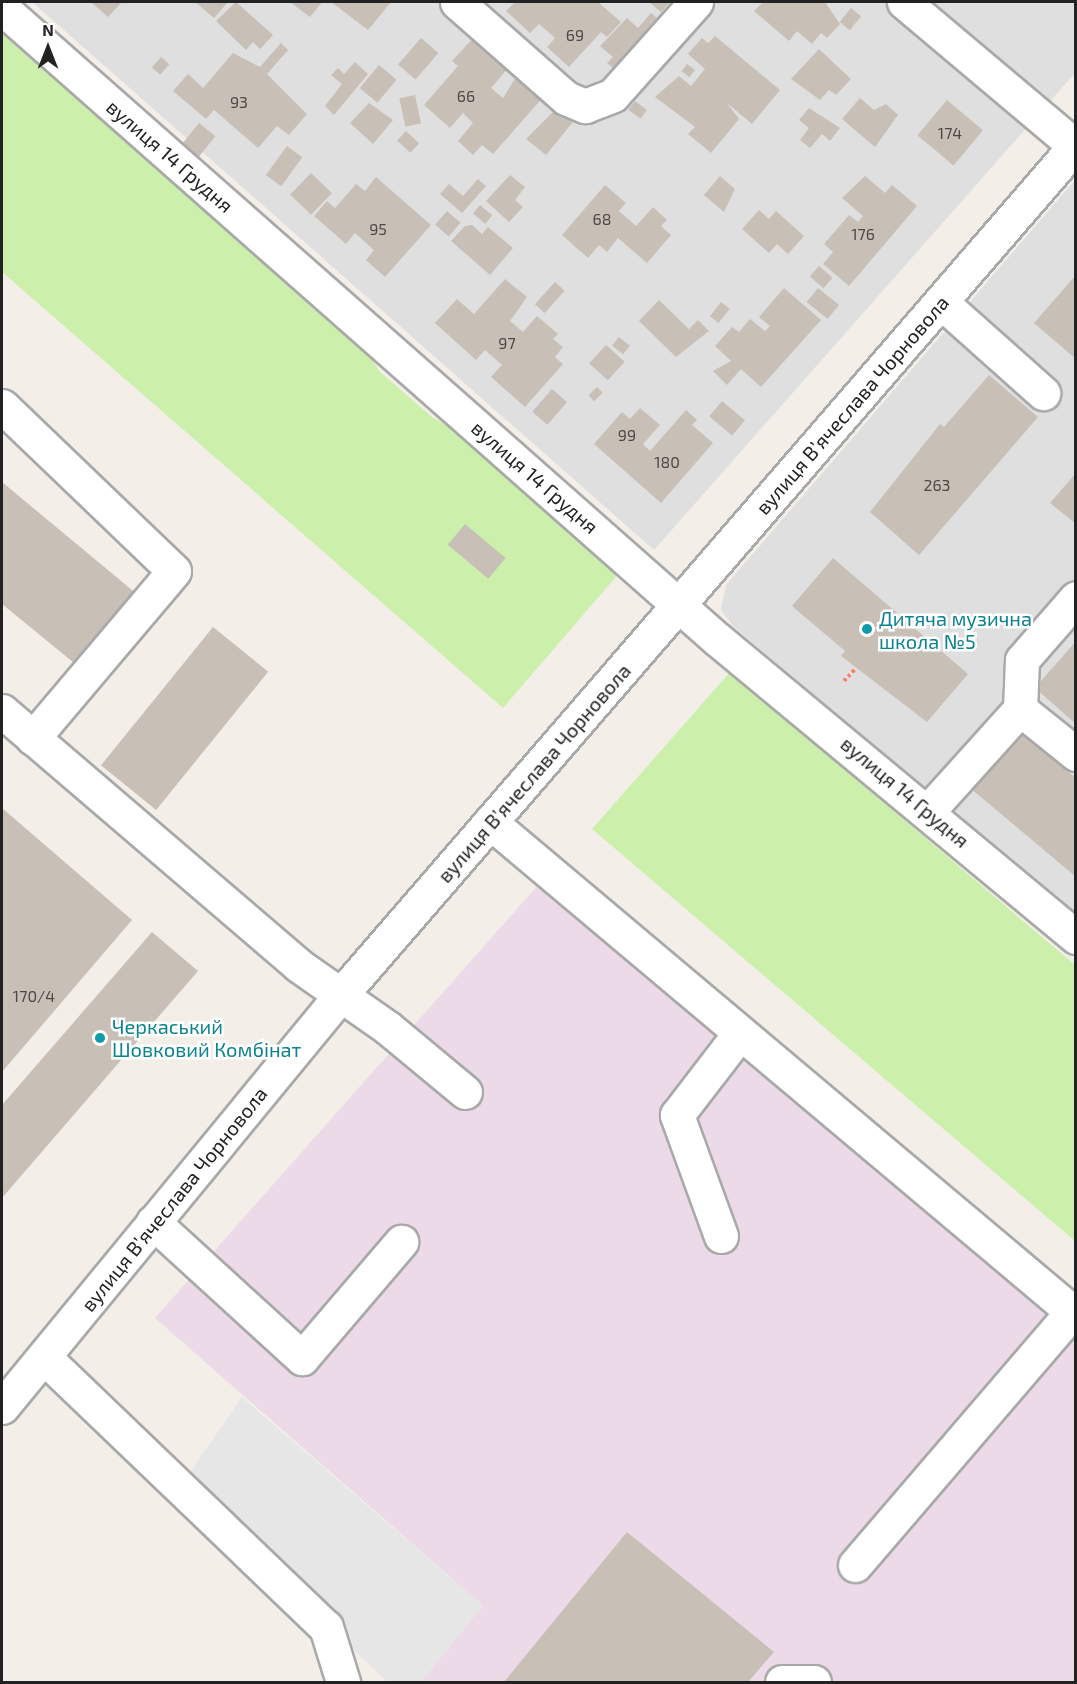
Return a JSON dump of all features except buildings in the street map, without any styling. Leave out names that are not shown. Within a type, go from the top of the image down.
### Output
[{"type":"street","points":[[457,2],[566,98],[585,106],[613,95],[696,2]]},
{"type":"street","points":[[904,2],[1075,146]]},
{"type":"street","name":"вулиця 14 Грудня","points":[[2,8],[680,605],[929,810],[1076,937]]},
{"type":"street","name":"вулиця Вʼячеслава Чорновола","points":[[2,1407],[45,1358],[153,1222],[339,997],[1075,146]]},
{"type":"street","points":[[941,302],[1043,393]]},
{"type":"street","points":[[2,406],[174,571],[33,738]]},
{"type":"street","points":[[929,810],[1020,710],[1022,660],[1076,598]]},
{"type":"street","points":[[1020,710],[1076,754]]},
{"type":"street","points":[[2,711],[339,997],[388,1028],[465,1092]]},
{"type":"street","points":[[490,822],[1074,1313],[855,1565]]},
{"type":"street","points":[[721,1236],[677,1115],[740,1033]]},
{"type":"street","points":[[153,1222],[302,1358],[401,1242]]},
{"type":"street","points":[[45,1358],[326,1628],[343,1683]]},
{"type":"street","points":[[782,1683],[814,1683]]},
{"type":"path","points":[[844,681],[856,668]]},
{"type":"shaded area","points":[[32,2],[1075,2],[1075,73],[654,550]]},
{"type":"shaded area","points":[[1075,180],[1075,916],[734,627],[721,610],[726,585]]},
{"type":"shaded area","points":[[547,875],[1075,1296],[1075,1682],[421,1682],[482,1605],[155,1318]]},
{"type":"shaded area","points":[[242,1397],[483,1606],[421,1682],[387,1682],[182,1484]]},
{"type":"green space","points":[[2,26],[362,343],[379,371],[432,417],[463,435],[620,572],[503,708],[2,272]]},
{"type":"green space","points":[[730,672],[1075,965],[1075,1241],[592,829]]},
{"type":"place","name":"Дитяча музична школа №5","points":[[867,629]]},
{"type":"place","name":"Черкаський Шовковий Комбінат","points":[[100,1038]]}]
